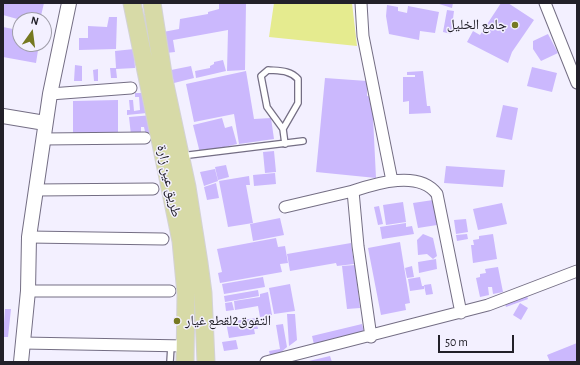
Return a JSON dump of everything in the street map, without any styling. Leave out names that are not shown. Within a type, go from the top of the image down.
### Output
[{"type":"main road","name":"طريق عين زارة","points":[[132,3],[181,241],[186,294],[181,351]]},
{"type":"main road","name":"طريق عين زارة","points":[[152,3],[164,80],[181,156],[203,293],[206,362]]},
{"type":"street","points":[[22,362],[28,291],[30,237],[36,190],[50,94],[69,3]]},
{"type":"street","points":[[361,3],[363,36],[392,181]]},
{"type":"street","points":[[545,3],[577,82]]},
{"type":"street","points":[[50,94],[131,88]]},
{"type":"street","points":[[3,116],[45,123]]},
{"type":"street","points":[[43,139],[146,138]]},
{"type":"street","points":[[285,207],[392,181],[423,183],[432,187],[437,194],[461,313]]},
{"type":"street","points":[[36,190],[153,189]]},
{"type":"street","points":[[353,191],[358,246],[371,337]]},
{"type":"street","points":[[30,237],[163,239]]},
{"type":"street","points":[[266,362],[371,337],[461,313],[488,305],[577,271]]},
{"type":"street","points":[[28,291],[170,292]]},
{"type":"street","points":[[23,343],[181,351]]},
{"type":"lane","points":[[283,129],[298,103],[298,79],[293,74],[286,71],[268,70],[261,76],[267,107],[283,129],[285,144]]},
{"type":"lane","points":[[181,156],[303,141]]},
{"type":"lane","points":[[170,362],[181,351]]},
{"type":"green space","points":[[274,3],[352,3],[357,46],[269,37]]},
{"type":"building","points":[[3,3],[44,3],[42,12],[12,12],[12,18],[3,15]]},
{"type":"building","points":[[219,3],[246,3],[245,70],[227,71],[228,30],[173,40],[175,52],[166,53],[163,32],[179,29],[180,19],[208,14],[208,12],[219,9]]},
{"type":"building","points":[[436,3],[453,3],[452,8]]},
{"type":"building","points":[[501,3],[508,3],[534,20],[512,52],[508,63],[467,42],[473,31],[480,35]]},
{"type":"building","points":[[387,5],[398,7],[398,11],[407,13],[408,6],[439,12],[435,33],[420,31],[419,40],[389,34],[386,16]]},
{"type":"building","points":[[447,10],[454,11],[451,34],[443,32]]},
{"type":"building","points":[[109,17],[117,17],[116,49],[79,50],[79,38],[88,38],[88,26],[107,27]]},
{"type":"building","points":[[3,27],[12,29],[12,52],[38,52],[36,63],[3,57]]},
{"type":"building","points":[[548,34],[558,53],[541,61],[533,49],[533,41]]},
{"type":"building","points":[[134,49],[135,68],[116,69],[117,78],[111,78],[110,68],[116,68],[115,51]]},
{"type":"building","points":[[223,60],[226,71],[196,78],[195,71],[210,68],[214,62]]},
{"type":"building","points":[[75,65],[82,66],[82,81],[74,81]]},
{"type":"building","points":[[191,66],[194,78],[174,83],[171,70]]},
{"type":"building","points":[[532,67],[557,73],[552,92],[527,86]]},
{"type":"building","points":[[98,69],[98,81],[94,81],[93,70]]},
{"type":"building","points":[[246,71],[254,119],[271,118],[274,139],[239,144],[234,114],[194,122],[186,84]]},
{"type":"building","points":[[423,71],[427,106],[430,106],[431,113],[409,114],[409,101],[403,102],[403,77],[415,77],[415,75],[407,75],[407,72]]},
{"type":"building","points":[[325,78],[367,81],[367,96],[372,97],[376,178],[316,172]]},
{"type":"building","points":[[135,93],[145,93],[147,113],[127,115],[127,110],[130,110],[129,100],[133,100],[134,111],[140,110],[139,97],[135,97]]},
{"type":"building","points":[[118,100],[118,137],[73,137],[73,101]]},
{"type":"building","points":[[503,105],[518,108],[512,140],[496,137]]},
{"type":"building","points":[[153,115],[156,135],[146,136],[144,127],[141,127],[141,135],[131,135],[129,117]]},
{"type":"building","points":[[222,118],[225,128],[232,126],[237,144],[200,153],[193,125]]},
{"type":"building","points":[[274,151],[276,172],[265,173],[263,152]]},
{"type":"building","points":[[226,165],[229,177],[218,180],[215,167]]},
{"type":"building","points":[[446,166],[505,170],[503,187],[444,183]]},
{"type":"building","points":[[215,169],[218,181],[204,186],[200,172]]},
{"type":"building","points":[[275,173],[276,184],[254,186],[253,175]]},
{"type":"building","points":[[249,176],[250,185],[246,185],[253,223],[228,227],[219,181]]},
{"type":"building","points":[[216,183],[219,198],[207,200],[204,187]]},
{"type":"building","points":[[433,200],[437,225],[418,228],[413,203]]},
{"type":"building","points":[[403,202],[406,222],[386,225],[383,205]]},
{"type":"building","points":[[502,203],[507,224],[478,230],[473,209]]},
{"type":"building","points":[[379,206],[383,224],[378,225],[374,207]]},
{"type":"building","points":[[280,218],[284,235],[253,241],[250,224]]},
{"type":"building","points":[[466,219],[468,232],[456,234],[454,220]]},
{"type":"building","points":[[406,223],[406,227],[412,226],[414,234],[382,239],[380,227]]},
{"type":"building","points":[[423,234],[433,238],[437,256],[433,259],[427,254],[418,255],[417,240]]},
{"type":"building","points":[[467,234],[468,239],[457,241],[456,235]]},
{"type":"building","points":[[493,234],[497,259],[473,263],[471,245],[474,245],[473,240],[479,239],[479,236]]},
{"type":"building","points":[[276,238],[278,247],[285,246],[288,263],[280,264],[282,272],[220,283],[218,273],[222,272],[217,249]]},
{"type":"building","points":[[400,242],[410,303],[405,304],[406,310],[381,315],[368,248]]},
{"type":"building","points":[[351,243],[354,264],[337,266],[336,263],[290,271],[287,254]]},
{"type":"building","points":[[436,259],[437,269],[419,273],[418,262]]},
{"type":"building","points":[[355,265],[360,308],[347,309],[342,266]]},
{"type":"building","points":[[412,266],[414,277],[407,278],[405,268]]},
{"type":"building","points":[[498,267],[503,292],[493,294],[492,287],[488,287],[489,295],[480,297],[476,278],[480,277],[480,274],[486,273],[485,269]]},
{"type":"building","points":[[263,277],[265,287],[224,294],[222,284]]},
{"type":"building","points":[[420,277],[424,289],[410,291],[408,279]]},
{"type":"building","points":[[290,284],[295,311],[274,314],[269,288]]},
{"type":"building","points":[[431,284],[433,294],[426,295],[424,285]]},
{"type":"building","points":[[258,290],[259,296],[225,302],[224,296]]},
{"type":"building","points":[[525,291],[528,299],[506,307],[503,299]]},
{"type":"building","points":[[268,292],[272,315],[260,317],[258,306],[235,310],[234,301],[260,297],[260,294]]},
{"type":"building","points":[[232,302],[234,310],[226,311],[225,303]]},
{"type":"building","points":[[520,303],[528,308],[521,320],[513,315]]},
{"type":"building","points":[[5,309],[11,309],[8,337],[3,337]]},
{"type":"building","points":[[287,314],[295,314],[297,340],[289,346]]},
{"type":"building","points":[[256,318],[258,329],[254,329],[255,334],[229,338],[226,322]]},
{"type":"building","points":[[283,324],[287,347],[280,353],[270,355],[269,351],[280,349],[276,325]]},
{"type":"building","points":[[362,324],[365,336],[315,349],[312,336]]},
{"type":"building","points":[[236,340],[238,349],[224,351],[222,342]]},
{"type":"building","points":[[577,343],[577,362],[550,362],[547,355]]},
{"type":"building","points":[[330,356],[332,362],[309,362],[309,361]]},
{"type":"place","name":"جامع الخليل","points":[[515,25]]},
{"type":"place","name":"التفوق2لقطع غيار","points":[[177,321]]}]
